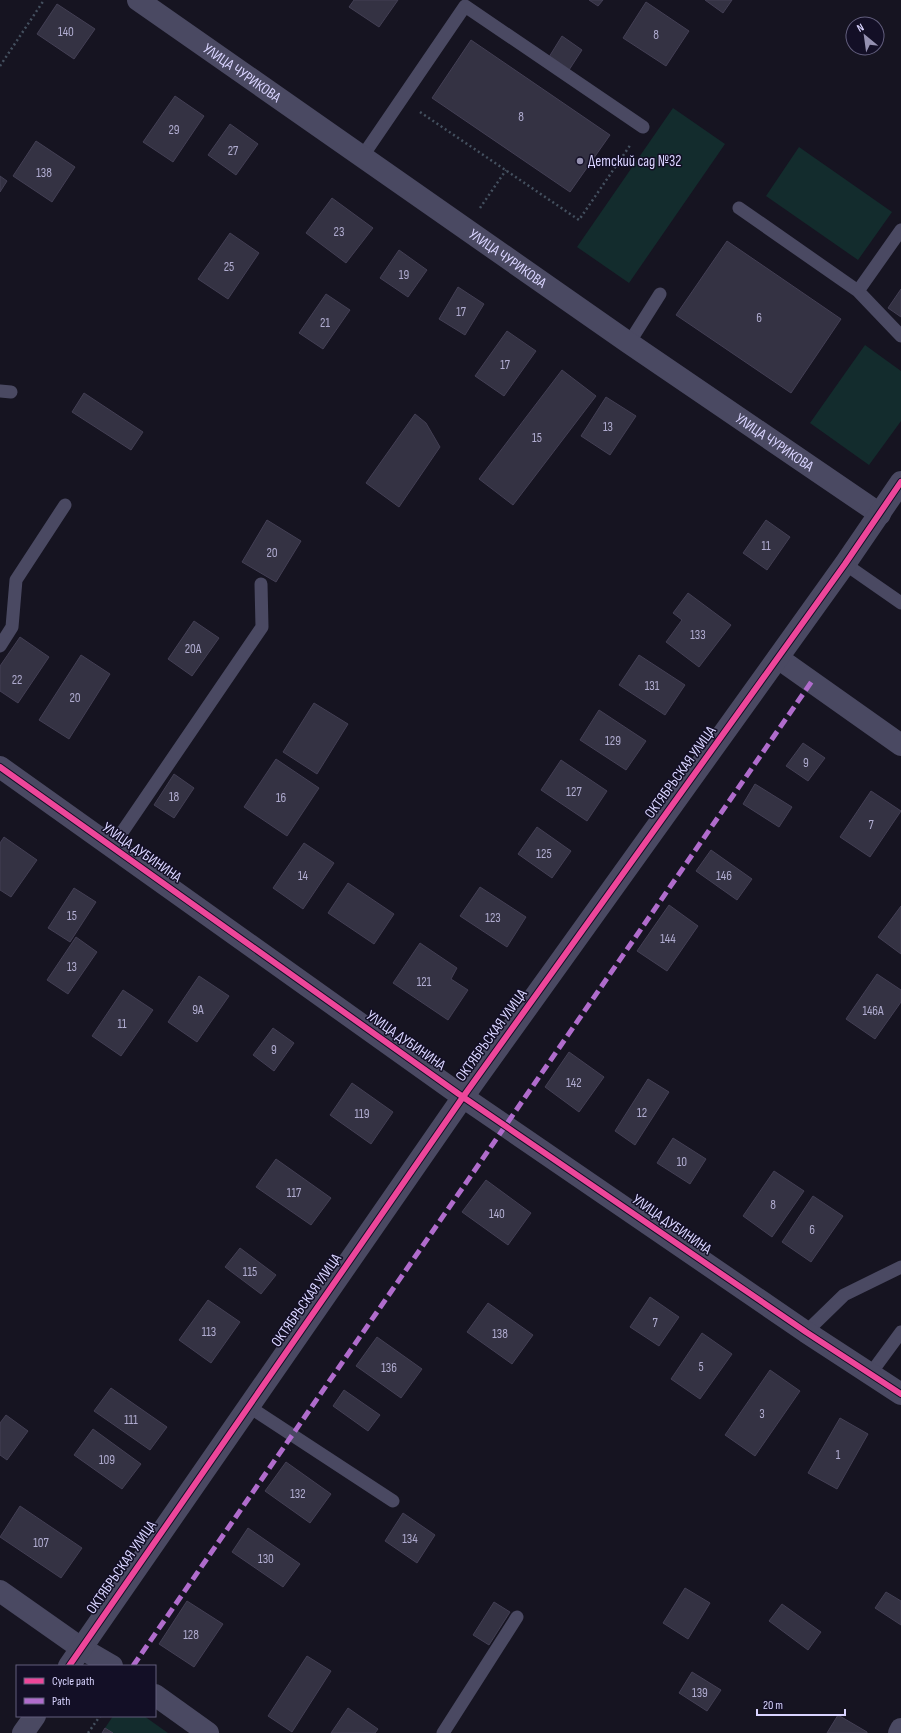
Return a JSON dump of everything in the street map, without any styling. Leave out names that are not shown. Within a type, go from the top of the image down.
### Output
[{"type":"street","name":"УЛИЦА ЧУРИКОВА","points":[[138,0],[629,343],[880,514]]},
{"type":"street","name":"ОКТЯБРЬСКАЯ УЛИЦА","points":[[69,1665],[463,1097],[845,564],[901,482]]},
{"type":"street","points":[[778,658],[901,745]]},
{"type":"street","name":"УЛИЦА ДУБИНИНА","points":[[0,767],[463,1097],[806,1332],[901,1394]]},
{"type":"street","points":[[0,1591],[81,1648],[110,1665]]},
{"type":"street","points":[[156,1696],[208,1733]]},
{"type":"street","points":[[23,1733],[34,1717]]},
{"type":"street","points":[[898,1733],[901,1729]]},
{"type":"lane","points":[[362,157],[465,6],[643,127]]},
{"type":"lane","points":[[739,208],[858,291],[901,336]]},
{"type":"lane","points":[[858,291],[901,230]]},
{"type":"lane","points":[[629,343],[660,294]]},
{"type":"lane","points":[[0,646],[12,627],[16,580],[65,505]]},
{"type":"lane","points":[[845,564],[901,603]]},
{"type":"lane","points":[[112,847],[262,627],[261,584]]},
{"type":"lane","points":[[806,1332],[844,1295],[901,1267]]},
{"type":"lane","points":[[870,1373],[901,1332]]},
{"type":"lane","points":[[248,1406],[392,1501]]},
{"type":"lane","points":[[444,1733],[517,1617]]},
{"type":"path","points":[[0,66],[42,0]]},
{"type":"path","points":[[401,99],[579,220],[643,127]]},
{"type":"path","points":[[466,229],[506,170]]},
{"type":"path","points":[[88,1733],[99,1717]]},
{"type":"green space","points":[[673,108],[725,144],[629,283],[577,247]]},
{"type":"green space","points":[[799,147],[892,212],[858,260],[766,196]]},
{"type":"green space","points":[[865,345],[901,371],[901,421],[869,465],[810,423]]},
{"type":"green space","points":[[112,1717],[145,1717],[168,1733],[113,1733],[105,1728]]},
{"type":"building","points":[[354,0],[398,0],[379,27],[349,7]]},
{"type":"building","points":[[589,0],[603,0],[598,6]]},
{"type":"building","points":[[705,0],[732,0],[723,13]]},
{"type":"building","points":[[646,2],[689,31],[666,66],[623,38]]},
{"type":"building","points":[[57,4],[95,29],[74,59],[37,34]]},
{"type":"building","points":[[562,36],[582,50],[569,70],[549,57]]},
{"type":"building","points":[[471,40],[610,135],[570,192],[432,98]]},
{"type":"building","points":[[175,96],[204,116],[173,162],[143,142]]},
{"type":"building","points":[[230,124],[258,144],[236,175],[208,155]]},
{"type":"building","points":[[36,141],[75,167],[52,202],[13,176]]},
{"type":"building","points":[[0,176],[7,181],[0,192]]},
{"type":"building","points":[[332,198],[373,228],[346,263],[306,233]]},
{"type":"building","points":[[230,233],[259,253],[228,299],[198,279]]},
{"type":"building","points":[[727,241],[841,319],[791,393],[676,315]]},
{"type":"building","points":[[399,250],[427,270],[408,297],[380,278]]},
{"type":"building","points":[[458,287],[484,304],[465,335],[439,319]]},
{"type":"building","points":[[901,289],[901,317],[888,308]]},
{"type":"building","points":[[326,294],[350,310],[323,349],[299,333]]},
{"type":"building","points":[[507,331],[536,351],[504,396],[475,376]]},
{"type":"building","points":[[562,370],[596,396],[513,505],[479,479]]},
{"type":"building","points":[[84,393],[143,432],[131,450],[72,412]]},
{"type":"building","points":[[606,397],[636,416],[610,455],[581,436]]},
{"type":"building","points":[[415,414],[426,423],[440,447],[399,507],[366,483]]},
{"type":"building","points":[[267,520],[301,541],[276,582],[242,562]]},
{"type":"building","points":[[766,520],[790,537],[767,570],[743,553]]},
{"type":"building","points":[[688,593],[731,625],[699,667],[666,642],[682,620],[673,613]]},
{"type":"building","points":[[194,621],[219,638],[192,676],[168,659]]},
{"type":"building","points":[[20,637],[49,657],[18,703],[0,691],[0,666]]},
{"type":"building","points":[[81,655],[110,674],[69,739],[39,720]]},
{"type":"building","points":[[639,655],[685,685],[665,715],[619,685]]},
{"type":"building","points":[[314,703],[348,724],[317,774],[283,752]]},
{"type":"building","points":[[599,710],[646,741],[626,770],[580,740]]},
{"type":"building","points":[[803,743],[825,758],[808,781],[786,766]]},
{"type":"building","points":[[276,759],[319,788],[287,836],[244,807]]},
{"type":"building","points":[[561,760],[607,791],[587,821],[541,790]]},
{"type":"building","points":[[174,774],[194,788],[174,818],[154,805]]},
{"type":"building","points":[[755,784],[792,807],[779,827],[743,804]]},
{"type":"building","points":[[871,791],[901,811],[870,857],[840,837]]},
{"type":"building","points":[[537,827],[571,851],[552,878],[518,854]]},
{"type":"building","points":[[4,837],[37,860],[11,897],[0,890],[0,843]]},
{"type":"building","points":[[304,843],[334,863],[303,909],[273,888]]},
{"type":"building","points":[[711,850],[752,879],[737,900],[696,871]]},
{"type":"building","points":[[348,883],[394,914],[374,944],[328,913]]},
{"type":"building","points":[[480,887],[526,917],[507,947],[460,916]]},
{"type":"building","points":[[74,888],[96,902],[70,942],[48,928]]},
{"type":"building","points":[[669,905],[698,926],[667,971],[637,951]]},
{"type":"building","points":[[901,906],[901,954],[878,937]]},
{"type":"building","points":[[76,937],[97,952],[68,994],[47,980]]},
{"type":"building","points":[[420,943],[457,968],[451,979],[468,990],[448,1020],[393,983]]},
{"type":"building","points":[[877,974],[901,990],[901,1002],[875,1039],[846,1019]]},
{"type":"building","points":[[199,976],[229,996],[197,1042],[168,1022]]},
{"type":"building","points":[[123,990],[153,1010],[121,1056],[92,1036]]},
{"type":"building","points":[[273,1028],[294,1043],[274,1071],[253,1055]]},
{"type":"building","points":[[569,1052],[604,1077],[579,1112],[545,1087]]},
{"type":"building","points":[[648,1079],[669,1092],[635,1145],[615,1131]]},
{"type":"building","points":[[352,1083],[393,1112],[371,1144],[330,1115]]},
{"type":"building","points":[[673,1138],[706,1159],[690,1184],[657,1163]]},
{"type":"building","points":[[276,1159],[331,1198],[311,1225],[256,1187]]},
{"type":"building","points":[[774,1171],[804,1191],[772,1237],[743,1216]]},
{"type":"building","points":[[486,1180],[531,1213],[508,1245],[462,1212]]},
{"type":"building","points":[[813,1196],[843,1216],[811,1262],[782,1242]]},
{"type":"building","points":[[240,1248],[276,1275],[261,1294],[225,1267]]},
{"type":"building","points":[[650,1297],[679,1317],[659,1346],[630,1327]]},
{"type":"building","points":[[208,1300],[240,1322],[211,1363],[179,1340]]},
{"type":"building","points":[[488,1303],[533,1335],[512,1364],[467,1332]]},
{"type":"building","points":[[702,1333],[732,1354],[700,1399],[671,1379]]},
{"type":"building","points":[[377,1337],[422,1369],[401,1398],[356,1366]]},
{"type":"building","points":[[770,1370],[800,1391],[755,1456],[725,1435]]},
{"type":"building","points":[[111,1388],[167,1427],[150,1450],[94,1411]]},
{"type":"building","points":[[344,1390],[380,1415],[368,1431],[333,1406]]},
{"type":"building","points":[[6,1415],[28,1431],[7,1460],[0,1455],[0,1423]]},
{"type":"building","points":[[840,1418],[868,1434],[837,1489],[808,1473]]},
{"type":"building","points":[[93,1429],[141,1464],[122,1489],[74,1455]]},
{"type":"building","points":[[286,1462],[331,1494],[310,1523],[265,1491]]},
{"type":"building","points":[[20,1506],[82,1548],[61,1578],[0,1537]]},
{"type":"building","points":[[403,1513],[435,1535],[417,1563],[385,1541]]},
{"type":"building","points":[[248,1528],[300,1564],[283,1587],[232,1552]]},
{"type":"building","points":[[685,1588],[710,1603],[688,1639],[663,1623]]},
{"type":"building","points":[[886,1592],[901,1601],[901,1625],[875,1608]]},
{"type":"building","points":[[187,1601],[223,1624],[194,1667],[159,1644]]},
{"type":"building","points":[[494,1602],[510,1612],[489,1645],[473,1635]]},
{"type":"building","points":[[782,1604],[821,1632],[808,1650],[769,1621]]},
{"type":"building","points":[[307,1656],[331,1671],[292,1732],[268,1716]]},
{"type":"building","points":[[692,1672],[721,1690],[707,1711],[679,1693]]},
{"type":"building","points":[[348,1708],[378,1729],[375,1733],[331,1733]]},
{"type":"building","points":[[838,1715],[867,1732],[867,1733],[827,1733]]},
{"type":"building","points":[[105,1728],[113,1733],[102,1733]]},
{"type":"marked path","points":[[134,1665],[812,681]]},
{"type":"cycle path","points":[[70,1665],[463,1097],[845,564],[901,482]]},
{"type":"cycle path","points":[[0,767],[463,1097],[806,1332],[901,1394]]},
{"type":"place","name":"Детский сад №32","points":[[580,161]]}]
